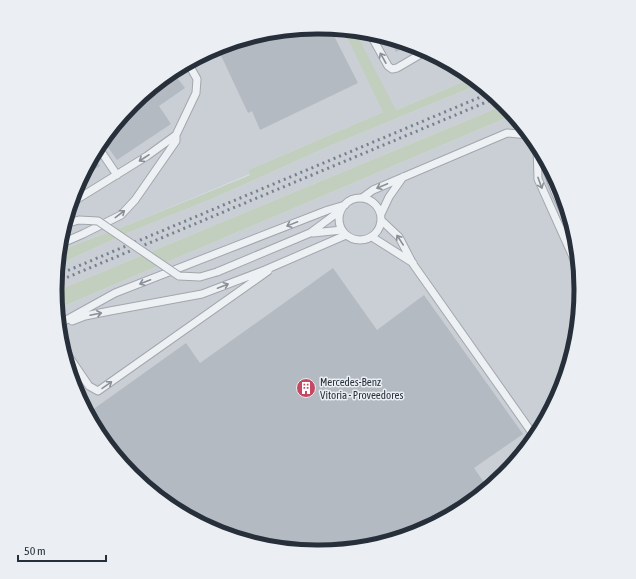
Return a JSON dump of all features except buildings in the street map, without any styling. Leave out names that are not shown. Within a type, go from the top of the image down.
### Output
[{"type":"lane","points":[[374,40],[388,66],[392,68],[397,68],[420,55]]},
{"type":"lane","points":[[80,198],[165,144],[176,135],[196,93],[197,79],[191,68]]},
{"type":"lane","points":[[71,222],[79,220],[98,221],[178,276],[200,277],[217,272],[310,233],[356,199],[362,198],[373,190],[507,133],[521,134]]},
{"type":"lane","points":[[67,241],[121,215],[135,200],[176,141],[176,135]]},
{"type":"lane","points":[[102,154],[117,175]]},
{"type":"lane","points":[[537,160],[538,180],[570,251]]},
{"type":"lane","points":[[343,208],[340,224],[344,232],[352,239],[365,240],[372,237],[377,233],[380,227],[381,217],[389,197],[403,177]]},
{"type":"lane","points":[[362,198],[374,203],[378,208],[381,217],[399,237],[413,264],[530,430]]},
{"type":"lane","points":[[65,322],[115,293],[328,210],[343,208]]},
{"type":"lane","points":[[310,233],[344,232]]},
{"type":"lane","points":[[65,323],[85,316],[202,294],[274,266],[344,232]]},
{"type":"lane","points":[[372,237],[413,264]]},
{"type":"lane","points":[[73,363],[89,386],[98,391],[263,276],[274,266]]},
{"type":"shaded area","points":[[318,34],[351,36],[384,43],[416,53],[446,68],[465,81],[396,110],[383,112],[248,170],[250,174],[135,222],[66,248],[71,223],[82,192],[89,176],[115,134],[137,109],[162,87],[190,68],[220,53],[252,43],[285,36]]},
{"type":"shaded area","points":[[474,87],[498,108],[62,288],[64,262],[125,234],[214,198],[332,145]]},
{"type":"shaded area","points":[[507,118],[521,134],[539,162],[547,176],[560,207],[569,240],[574,290],[569,339],[560,372],[554,387],[547,403],[521,445],[499,470],[460,502],[416,526],[368,540],[351,543],[318,545],[285,543],[268,540],[220,526],[176,502],[137,470],[115,445],[89,403],[71,356],[67,339],[63,306]]},
{"type":"green space","points":[[346,36],[358,37],[396,110],[465,81],[474,87],[332,145],[214,198],[125,234],[64,262],[66,248],[250,175],[248,170],[383,112]]},
{"type":"green space","points":[[498,108],[507,118],[63,306],[62,288]]},
{"type":"railway","points":[[63,272],[484,95]]},
{"type":"railway","points":[[63,279],[490,101]]},
{"type":"place","name":"Mercedes-Benz Vitoria - Proveedores","points":[[306,388]]}]
